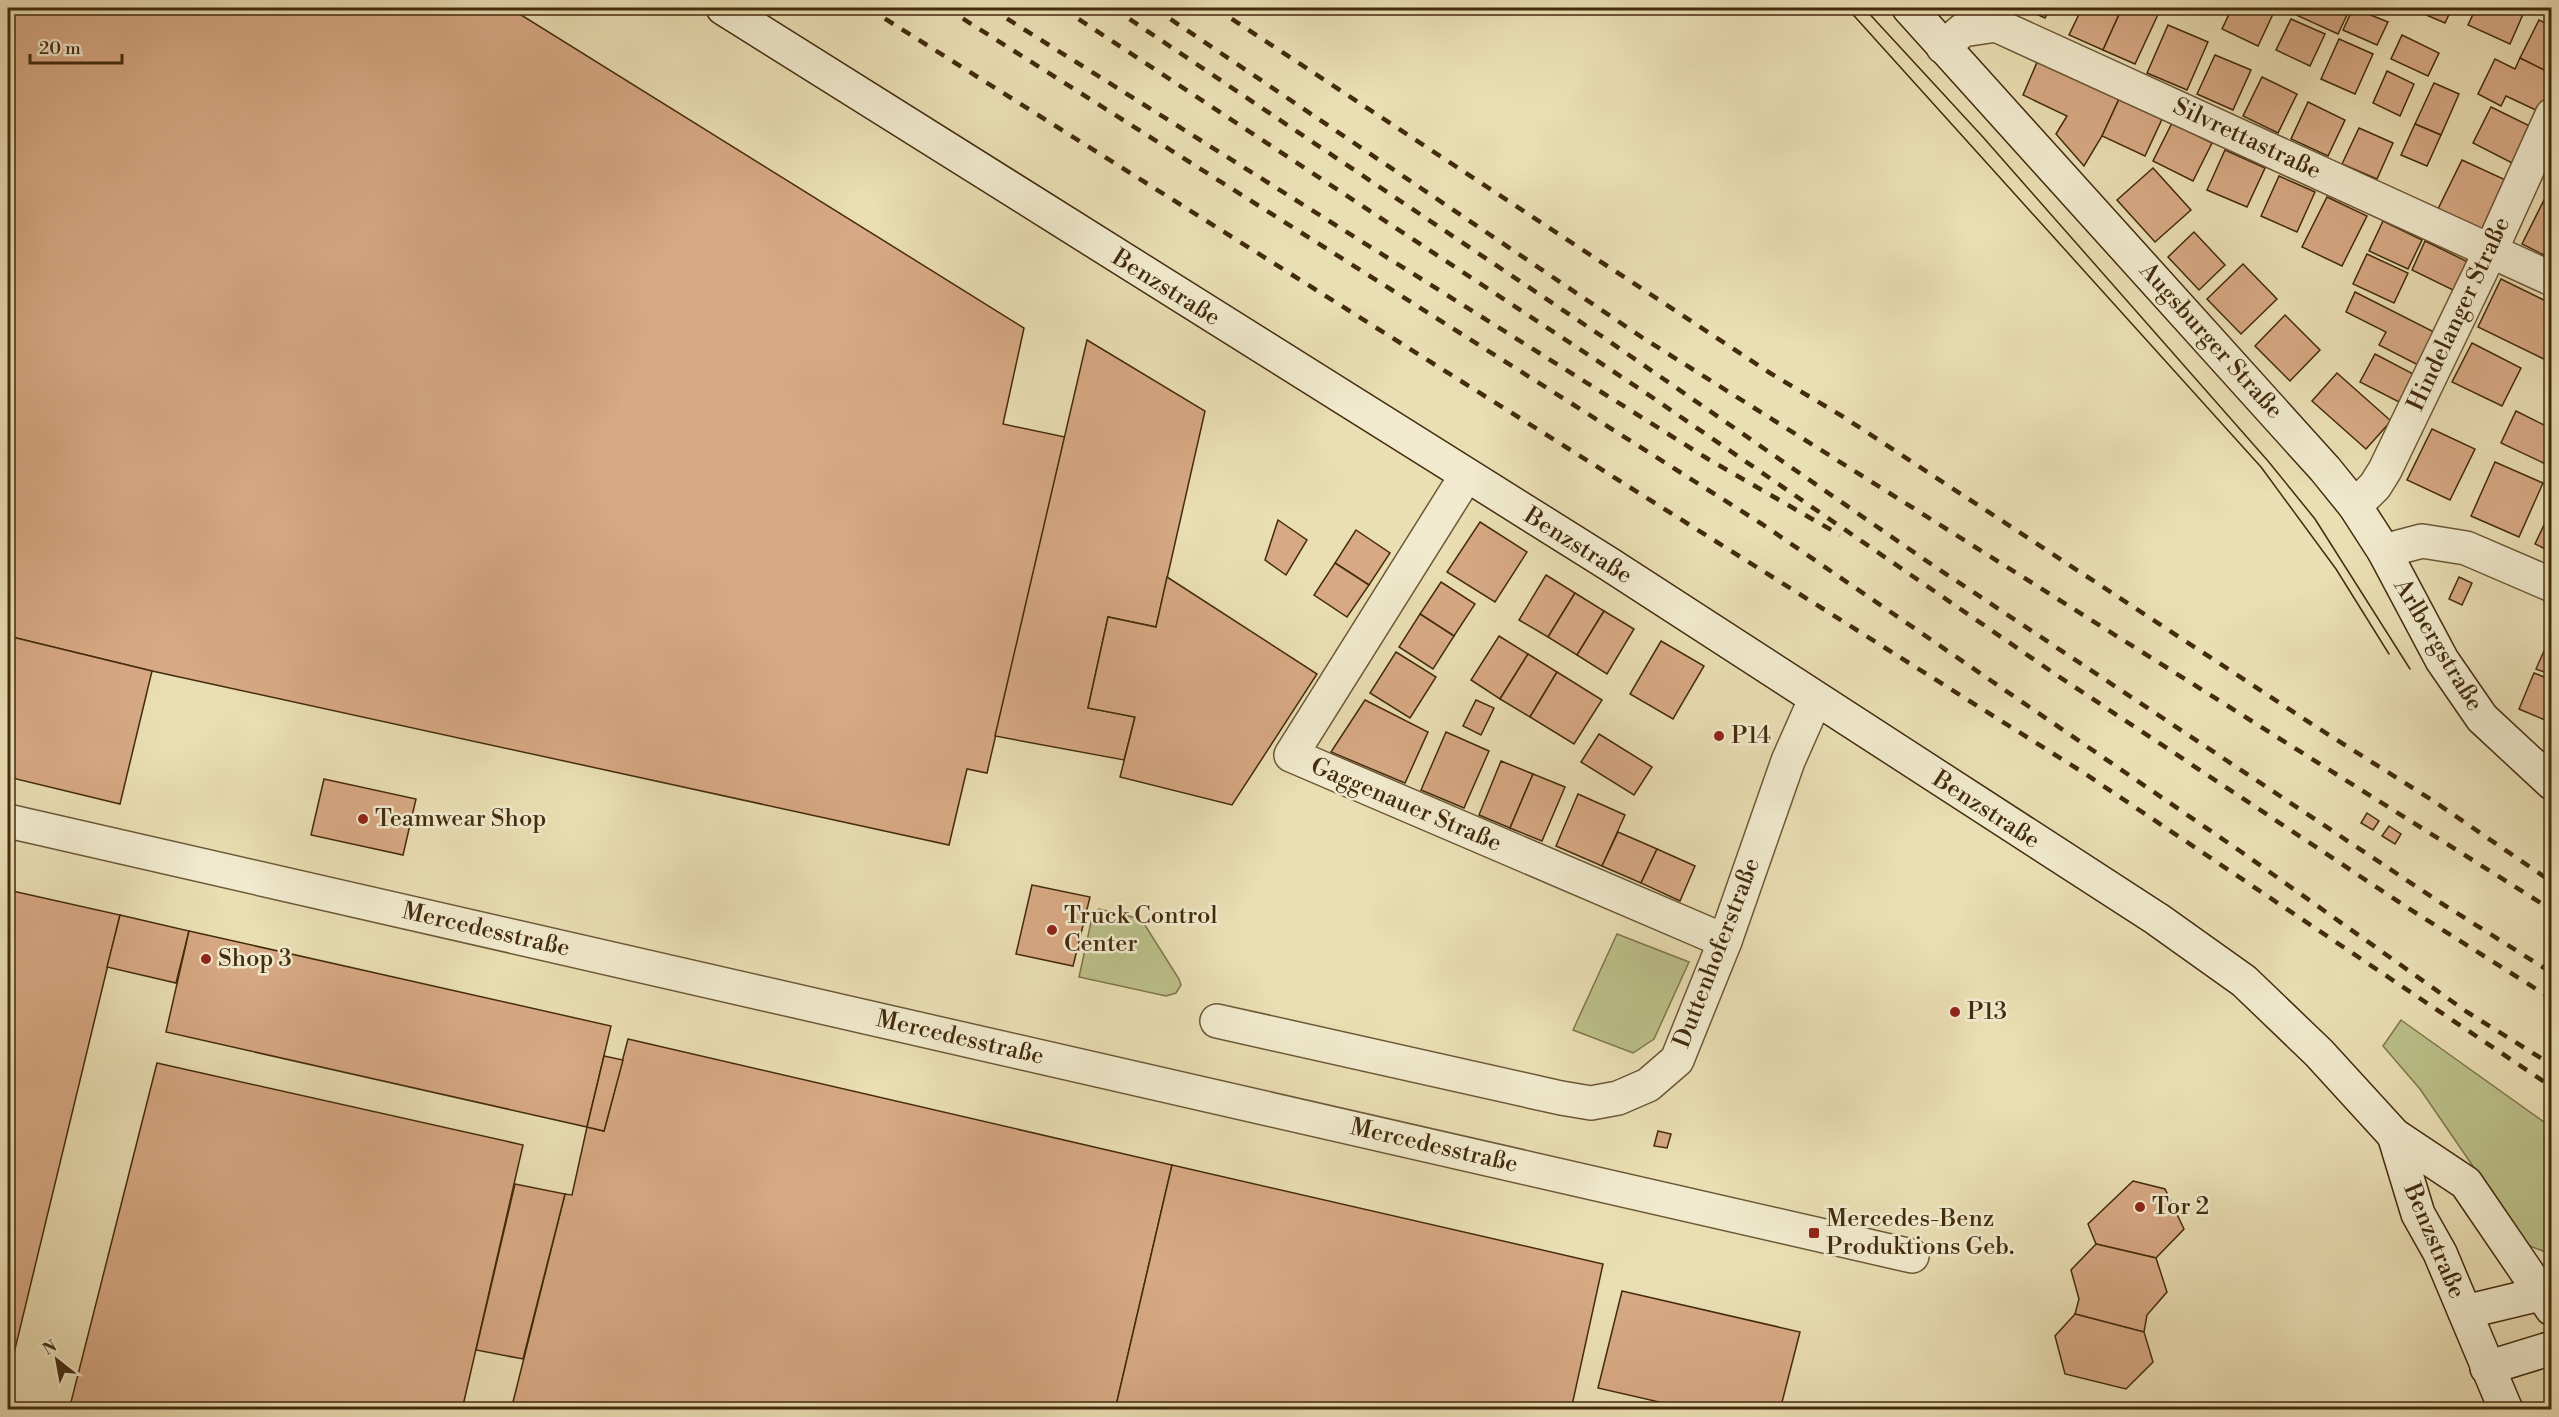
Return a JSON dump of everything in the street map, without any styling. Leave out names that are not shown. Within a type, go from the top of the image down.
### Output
[{"type":"street","name":"Benzstraße","points":[[723,8],[1609,564],[1815,700],[2157,920],[2244,981],[2319,1053],[2394,1135],[2466,1183],[2548,1298],[2465,1312]]},
{"type":"street","name":"Augsburger Straße","points":[[1908,8],[2296,436],[2355,506],[2384,551]]},
{"type":"street","name":"Silvrettastraße","points":[[1943,47],[1963,30],[1996,25],[2552,279]]},
{"type":"street","name":"Hindelanger Straße","points":[[2355,506],[2375,486],[2385,470],[2552,115]]},
{"type":"street","name":"Gaggenauer Straße","points":[[1466,476],[1291,755],[1725,941]]},
{"type":"street","points":[[2384,551],[2422,540],[2466,548],[2552,585]]},
{"type":"street","name":"Arlbergstraße","points":[[2384,551],[2442,660],[2482,718],[2552,783]]},
{"type":"street","name":"Duttenhoferstraße","points":[[1217,1020],[1591,1103],[1618,1098],[1648,1085],[1677,1059],[1725,941],[1788,761],[1815,700]]},
{"type":"street","name":"Mercedesstraße","points":[[8,821],[1912,1256]]},
{"type":"street","name":"Benzstraße","points":[[2394,1135],[2418,1214],[2440,1252],[2506,1410]]},
{"type":"street","points":[[2487,1368],[2552,1348]]},
{"type":"green space","points":[[1099,909],[1141,919],[1179,979],[1181,985],[1176,993],[1166,996],[1079,977],[1093,913]]},
{"type":"green space","points":[[1617,934],[1689,962],[1654,1039],[1633,1053],[1573,1030]]},
{"type":"green space","points":[[2401,1020],[2551,1127],[2551,1254],[2527,1245],[2420,1089],[2383,1046]]},
{"type":"building","points":[[8,8],[510,8],[1024,328],[1003,424],[1065,437],[987,773],[967,769],[949,845],[152,671],[8,636]]},
{"type":"building","points":[[2023,8],[2050,8],[2045,18]]},
{"type":"building","points":[[2082,8],[2122,8],[2103,50],[2069,35]]},
{"type":"building","points":[[2122,8],[2161,8],[2135,64],[2103,50]]},
{"type":"building","points":[[2199,8],[2215,8],[2212,13]]},
{"type":"building","points":[[2232,8],[2264,8],[2274,12],[2258,46],[2222,29]]},
{"type":"building","points":[[2297,8],[2331,8],[2347,15],[2338,34],[2294,14]]},
{"type":"building","points":[[2353,8],[2388,22],[2377,45],[2343,30]]},
{"type":"building","points":[[2410,8],[2452,8],[2445,23]]},
{"type":"building","points":[[2476,8],[2513,8],[2524,12],[2510,44],[2468,25]]},
{"type":"building","points":[[2291,19],[2325,34],[2310,66],[2276,50]]},
{"type":"building","points":[[2539,20],[2552,26],[2552,74],[2520,58]]},
{"type":"building","points":[[2168,25],[2208,42],[2187,90],[2147,73]]},
{"type":"building","points":[[2402,35],[2439,53],[2428,76],[2391,59]]},
{"type":"building","points":[[2339,39],[2373,54],[2355,94],[2321,79]]},
{"type":"building","points":[[2215,55],[2251,70],[2233,110],[2197,94]]},
{"type":"building","points":[[2520,58],[2552,74],[2552,90],[2540,112],[2506,96],[2501,106],[2478,94],[2495,59],[2515,69]]},
{"type":"building","points":[[2038,60],[2120,97],[2102,136],[2084,166],[2056,134],[2067,116],[2023,95]]},
{"type":"building","points":[[2387,71],[2414,84],[2400,116],[2373,103]]},
{"type":"building","points":[[2262,77],[2297,94],[2278,133],[2243,116]]},
{"type":"building","points":[[2434,83],[2459,94],[2441,135],[2415,124]]},
{"type":"building","points":[[2120,97],[2163,117],[2145,156],[2102,136]]},
{"type":"building","points":[[2308,102],[2345,120],[2328,156],[2291,139]]},
{"type":"building","points":[[2491,107],[2536,129],[2518,166],[2473,143]]},
{"type":"building","points":[[2172,123],[2212,143],[2193,181],[2153,161]]},
{"type":"building","points":[[2415,124],[2441,135],[2427,166],[2401,155]]},
{"type":"building","points":[[2359,128],[2393,143],[2377,179],[2342,164]]},
{"type":"building","points":[[2225,150],[2265,168],[2247,207],[2207,190]]},
{"type":"building","points":[[2462,160],[2510,182],[2486,231],[2438,209]]},
{"type":"building","points":[[2153,168],[2191,210],[2155,242],[2117,200]]},
{"type":"building","points":[[2279,176],[2315,192],[2297,232],[2261,216]]},
{"type":"building","points":[[2327,197],[2367,216],[2342,266],[2302,247]]},
{"type":"building","points":[[2544,200],[2552,204],[2552,259],[2522,244]]},
{"type":"building","points":[[2383,221],[2422,240],[2408,269],[2369,251]]},
{"type":"building","points":[[2194,232],[2225,265],[2199,290],[2168,257]]},
{"type":"building","points":[[2425,241],[2470,263],[2457,292],[2412,270]]},
{"type":"building","points":[[2367,254],[2408,273],[2394,303],[2353,284]]},
{"type":"building","points":[[2243,264],[2277,299],[2241,334],[2207,299]]},
{"type":"building","points":[[2501,279],[2552,304],[2552,363],[2478,327]]},
{"type":"building","points":[[2355,292],[2438,334],[2422,367],[2379,345],[2386,332],[2346,312]]},
{"type":"building","points":[[2285,315],[2320,350],[2290,381],[2255,346]]},
{"type":"building","points":[[1087,340],[1205,411],[1156,627],[1108,617],[1088,708],[1135,717],[1124,760],[995,736]]},
{"type":"building","points":[[2472,343],[2521,368],[2502,406],[2452,382]]},
{"type":"building","points":[[2375,354],[2417,376],[2403,404],[2360,382]]},
{"type":"building","points":[[2337,373],[2391,421],[2366,449],[2312,401]]},
{"type":"building","points":[[2516,411],[2552,429],[2552,467],[2501,443]]},
{"type":"building","points":[[2432,429],[2475,449],[2450,500],[2407,480]]},
{"type":"building","points":[[2495,462],[2543,483],[2519,537],[2471,516]]},
{"type":"building","points":[[2552,508],[2552,552],[2535,544]]},
{"type":"building","points":[[1278,520],[1307,540],[1286,575],[1265,560]]},
{"type":"building","points":[[1480,522],[1527,552],[1495,602],[1447,572]]},
{"type":"building","points":[[1356,530],[1390,553],[1369,585],[1335,563]]},
{"type":"building","points":[[1335,563],[1369,585],[1347,617],[1314,595]]},
{"type":"building","points":[[1546,575],[1575,593],[1548,637],[1519,620]]},
{"type":"building","points":[[1167,577],[1317,674],[1232,805],[1120,777],[1135,717],[1088,708],[1108,617],[1156,627]]},
{"type":"building","points":[[2459,577],[2472,583],[2462,605],[2449,599]]},
{"type":"building","points":[[1441,582],[1475,604],[1454,636],[1420,614]]},
{"type":"building","points":[[1575,593],[1604,611],[1577,655],[1548,637]]},
{"type":"building","points":[[1604,611],[1634,629],[1607,674],[1577,655]]},
{"type":"building","points":[[1420,614],[1454,636],[1433,669],[1399,647]]},
{"type":"building","points":[[2552,633],[2552,675],[2536,669]]},
{"type":"building","points":[[8,636],[152,671],[120,804],[8,777]]},
{"type":"building","points":[[1499,636],[1528,654],[1500,699],[1471,680]]},
{"type":"building","points":[[1661,641],[1704,666],[1673,719],[1630,694]]},
{"type":"building","points":[[1396,652],[1436,677],[1410,718],[1370,693]]},
{"type":"building","points":[[1528,654],[1557,672],[1530,717],[1500,699]]},
{"type":"building","points":[[1557,672],[1602,700],[1574,744],[1530,717]]},
{"type":"building","points":[[2534,673],[2552,680],[2552,723],[2519,709]]},
{"type":"building","points":[[1365,700],[1428,732],[1405,783],[1331,752]]},
{"type":"building","points":[[1476,700],[1494,708],[1481,735],[1463,726]]},
{"type":"building","points":[[1446,732],[1489,751],[1464,808],[1421,790]]},
{"type":"building","points":[[1599,734],[1652,767],[1634,795],[1581,762]]},
{"type":"building","points":[[1501,761],[1533,774],[1510,828],[1479,815]]},
{"type":"building","points":[[1533,774],[1565,787],[1542,841],[1510,828]]},
{"type":"building","name":"Teamwear Shop","points":[[324,779],[416,799],[403,855],[311,835]]},
{"type":"building","points":[[1578,794],[1625,815],[1602,866],[1556,846]]},
{"type":"building","points":[[2367,813],[2379,821],[2373,830],[2361,823]]},
{"type":"building","points":[[2389,826],[2401,834],[2395,844],[2382,836]]},
{"type":"building","points":[[1618,832],[1657,849],[1641,883],[1602,866]]},
{"type":"building","points":[[1657,849],[1695,866],[1680,901],[1641,883]]},
{"type":"building","name":"Truck Control Center","points":[[1032,885],[1090,897],[1073,966],[1016,954]]},
{"type":"building","points":[[8,890],[120,915],[8,1378]]},
{"type":"building","points":[[120,915],[189,931],[176,983],[107,967]]},
{"type":"building","points":[[189,931],[611,1026],[587,1127],[166,1032]]},
{"type":"building","points":[[628,1039],[1172,1165],[1115,1410],[511,1410],[565,1194],[572,1195],[587,1127],[604,1131]]},
{"type":"building","points":[[604,1056],[623,1060],[604,1131],[587,1127]]},
{"type":"building","points":[[157,1063],[523,1145],[462,1410],[69,1410]]},
{"type":"building","points":[[1658,1131],[1671,1134],[1667,1148],[1654,1146]]},
{"type":"building","points":[[1172,1165],[1603,1264],[1571,1410],[1115,1410]]},
{"type":"building","name":"Tor 2","points":[[2133,1181],[2165,1189],[2184,1229],[2156,1258],[2096,1244],[2088,1224]]},
{"type":"building","points":[[515,1184],[565,1194],[523,1359],[476,1350]]},
{"type":"building","points":[[2096,1244],[2156,1258],[2167,1292],[2147,1315],[2144,1332],[2075,1314],[2079,1299],[2071,1270]]},
{"type":"building","points":[[1622,1291],[1800,1332],[1780,1410],[1667,1410],[1668,1404],[1598,1388]]},
{"type":"building","points":[[2075,1314],[2144,1332],[2153,1362],[2126,1389],[2065,1374],[2055,1336]]},
{"type":"tram line","points":[[1847,8],[2261,467],[2336,569],[2389,654]]},
{"type":"tram line","points":[[1864,8],[1982,136],[2268,461],[2315,519],[2410,669]]},
{"type":"railway","points":[[868,8],[2084,773],[2552,1087]]},
{"type":"railway","points":[[946,8],[1762,524],[2240,851],[2467,1012],[2552,1065]]},
{"type":"railway","points":[[990,8],[1708,459],[1840,535]]},
{"type":"railway","points":[[1062,8],[1643,391],[2055,674],[2408,908],[2552,999]]},
{"type":"railway","points":[[1113,8],[1600,335],[1928,562],[2441,903],[2552,973]]},
{"type":"railway","points":[[1154,8],[1643,338],[2552,910]]},
{"type":"railway","points":[[1215,8],[1770,373],[1842,416],[2318,728],[2435,802],[2552,882]]},
{"type":"place","name":"P14","points":[[1719,736]]},
{"type":"place","name":"Teamwear Shop","points":[[363,819]]},
{"type":"place","name":"Truck Control Center","points":[[1052,930]]},
{"type":"place","name":"Shop 3","points":[[206,959]]},
{"type":"place","name":"P13","points":[[1955,1012]]},
{"type":"place","name":"Tor 2","points":[[2140,1207]]},
{"type":"place","name":"Mercedes-Benz Produktions Geb.","points":[[1814,1233]]}]
